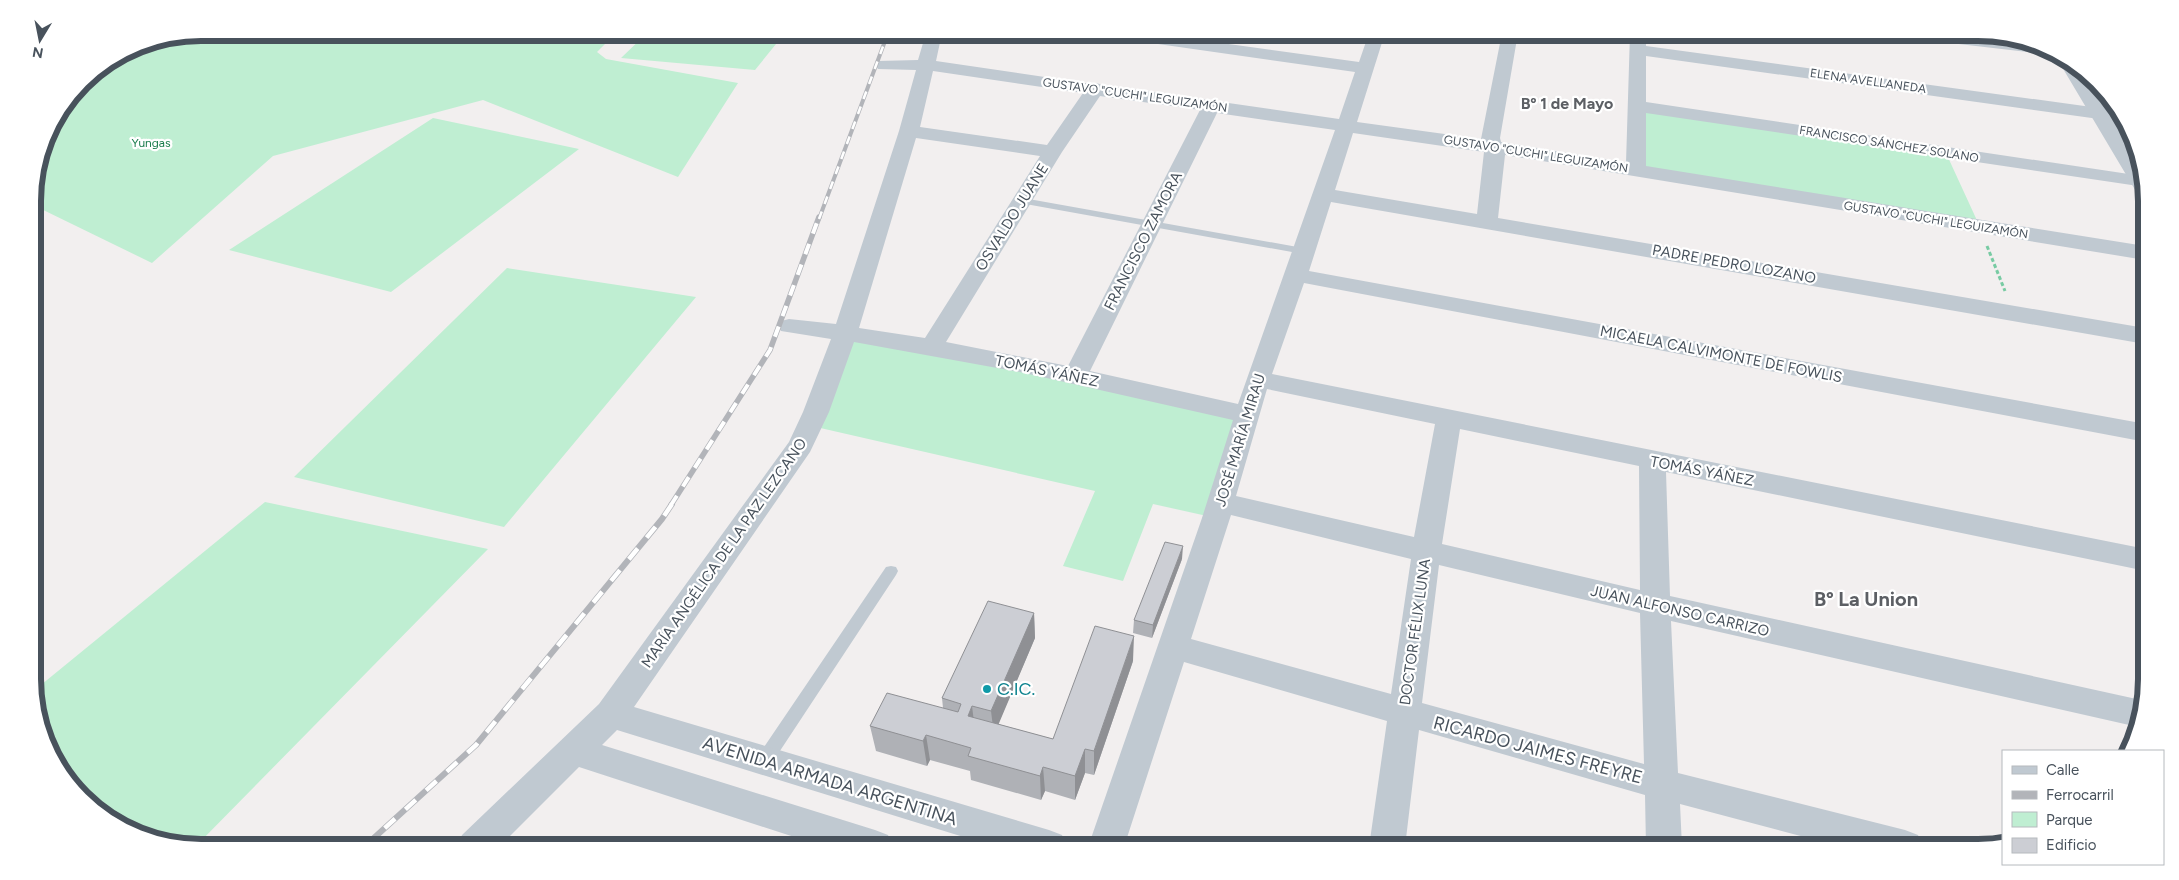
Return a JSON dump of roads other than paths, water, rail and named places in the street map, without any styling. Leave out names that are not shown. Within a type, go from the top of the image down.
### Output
[{"type":"street","name":"MARÍA ANGÉLICA DE LA PAZ LEZCANO","points":[[484,839],[611,714],[801,445],[816,412],[846,332],[909,131],[932,41]]},
{"type":"street","points":[[1178,41],[1365,68]]},
{"type":"street","name":"JOSÉ MARÍA MIRAU","points":[[1109,838],[1221,504],[1258,379],[1296,275],[1374,41]]},
{"type":"street","points":[[1487,222],[1495,154],[1490,138],[1508,41]]},
{"type":"street","points":[[1636,170],[1638,41]]},
{"type":"street","name":"ELENA AVELLANEDA","points":[[1638,41],[2099,113]]},
{"type":"street","points":[[1984,42],[2013,45]]},
{"type":"street","name":"GUSTAVO \"CUCHI\" LEGUIZAMÓN","points":[[884,66],[925,65],[1346,125],[1493,147],[2138,252]]},
{"type":"street","points":[[2076,75],[2134,171]]},
{"type":"street","name":"OSVALDO JUANE","points":[[930,347],[1052,152],[1096,88]]},
{"type":"street","name":"FRANCISCO ZAMORA","points":[[1075,376],[1211,106]]},
{"type":"street","name":"FRANCISCO SÁNCHEZ SOLANO","points":[[1637,106],[2136,184]]},
{"type":"street","points":[[909,131],[1052,152]]},
{"type":"street","name":"PADRE PEDRO LOZANO","points":[[1323,194],[2138,335]]},
{"type":"street","name":"MICAELA CALVIMONTE DE FOWLIS","points":[[1296,275],[2138,432]]},
{"type":"street","name":"TOMÁS YÁÑEZ","points":[[789,326],[846,332],[930,347],[1075,376],[1248,415]]},
{"type":"street","name":"TOMÁS YÁÑEZ","points":[[1258,379],[2138,558]]},
{"type":"street","name":"DOCTOR FÉLIX LUNA","points":[[1388,838],[1403,713],[1426,553],[1449,418]]},
{"type":"street","points":[[1652,460],[1655,606],[1664,838]]},
{"type":"street","name":"JUAN ALFONSO CARRIZO","points":[[1221,504],[1655,606],[2134,712]]},
{"type":"street","name":"RICARDO JAIMES FREYRE","points":[[1172,646],[1403,713],[1662,784],[1871,838]]},
{"type":"street","name":"AVENIDA ARMADA ARGENTINA","points":[[611,714],[1021,839]]},
{"type":"street","points":[[574,751],[824,839]]},
{"type":"lane","points":[[1023,201],[1304,251]]},
{"type":"lane","points":[[764,761],[891,571]]},
{"type":"railway","points":[[819,219],[885,41]]},
{"type":"railway","points":[[671,505],[770,350],[819,217]]},
{"type":"railway","points":[[373,839],[476,745],[662,519],[672,504]]},
{"type":"place","name":"C.IC.","points":[[987,689]]},
{"type":"district","name":"Bº 1 de Mayo","points":[[1567,103]]},
{"type":"district","name":"Bº La Union","points":[[1866,599]]},
{"type":"park label","name":"Yungas","points":[[151,143]]}]
